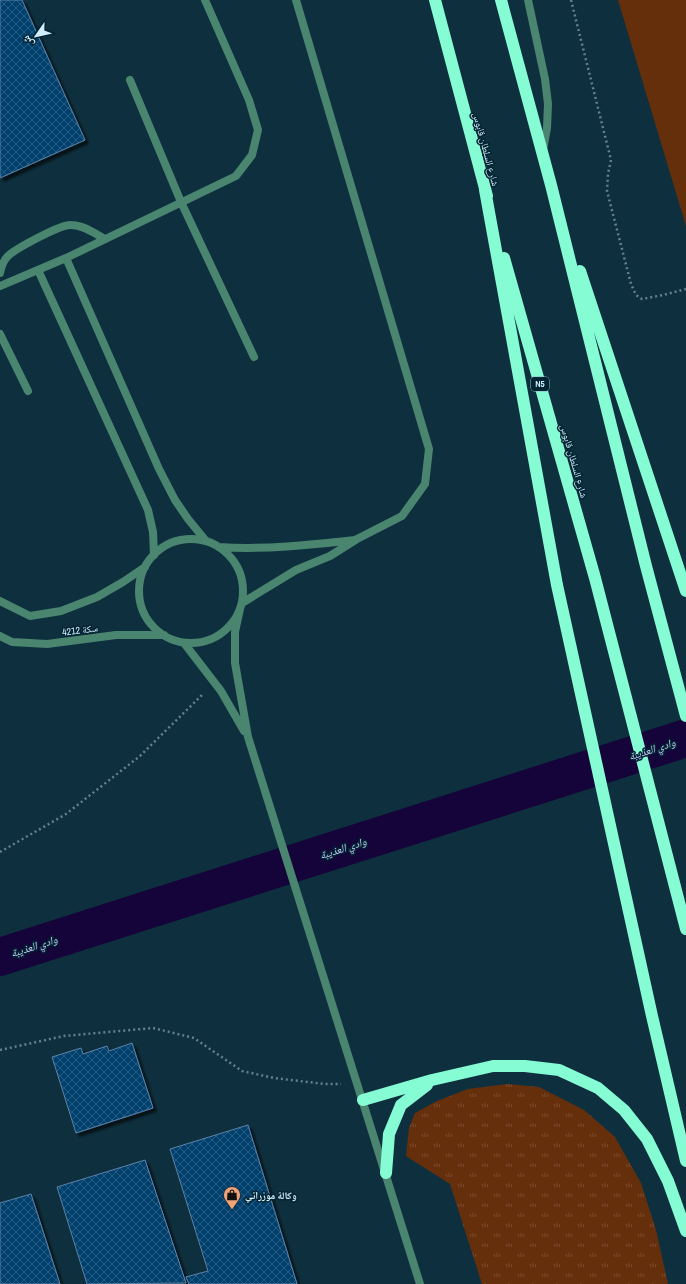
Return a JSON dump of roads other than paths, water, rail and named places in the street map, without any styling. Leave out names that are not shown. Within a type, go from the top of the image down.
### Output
[{"type":"highway","name":"شارع السلطان قابوس","points":[[435,0],[485,190],[595,578],[686,929]]},
{"type":"highway","points":[[501,0],[551,184],[646,566],[686,716]]},
{"type":"highway","points":[[551,184],[676,557],[686,591]]},
{"type":"highway","points":[[485,190],[557,585],[652,1016],[686,1161]]},
{"type":"highway","points":[[363,1100],[432,1080],[493,1066],[525,1066],[559,1070],[598,1088],[624,1110],[647,1139],[668,1181],[686,1231]]},
{"type":"highway","points":[[386,1173],[389,1134],[401,1105],[432,1080]]},
{"type":"street","points":[[0,286],[66,258],[236,176],[252,155],[258,130],[249,100],[205,0]]},
{"type":"street","points":[[296,0],[429,449],[426,484],[402,516],[330,556],[296,570],[241,606],[234,622],[224,632],[212,639],[198,643],[184,643],[170,639],[154,627],[148,620],[142,608],[140,594],[140,580],[146,566],[154,555],[165,546],[178,541],[192,539],[206,541],[219,547],[230,556],[238,568],[242,582],[243,596],[241,606],[235,632],[235,663],[248,737],[420,1284]]},
{"type":"street","points":[[528,0],[545,79],[548,104],[547,128],[542,153]]},
{"type":"street","points":[[130,80],[181,202],[254,357]]},
{"type":"street","points":[[0,273],[7,257],[18,249],[59,228],[69,225],[78,225],[105,239]]},
{"type":"street","points":[[66,258],[159,470],[175,500],[206,541]]},
{"type":"street","points":[[38,270],[148,510],[153,532],[154,555]]},
{"type":"street","points":[[0,334],[28,391]]},
{"type":"street","points":[[219,547],[250,548],[357,540]]},
{"type":"street","name":"سكة 4212","points":[[0,601],[30,616],[61,611],[97,596],[123,582],[146,566]]},
{"type":"street","name":"سكة 4212","points":[[0,636],[12,642],[47,644],[116,635],[164,635]]},
{"type":"street","points":[[184,643],[215,682],[248,737]]},
{"type":"waterway","name":"وادي العذيبة","points":[[0,957],[686,738]]},
{"type":"place","name":"وكالة موزراتي","points":[[232,1210]]}]
